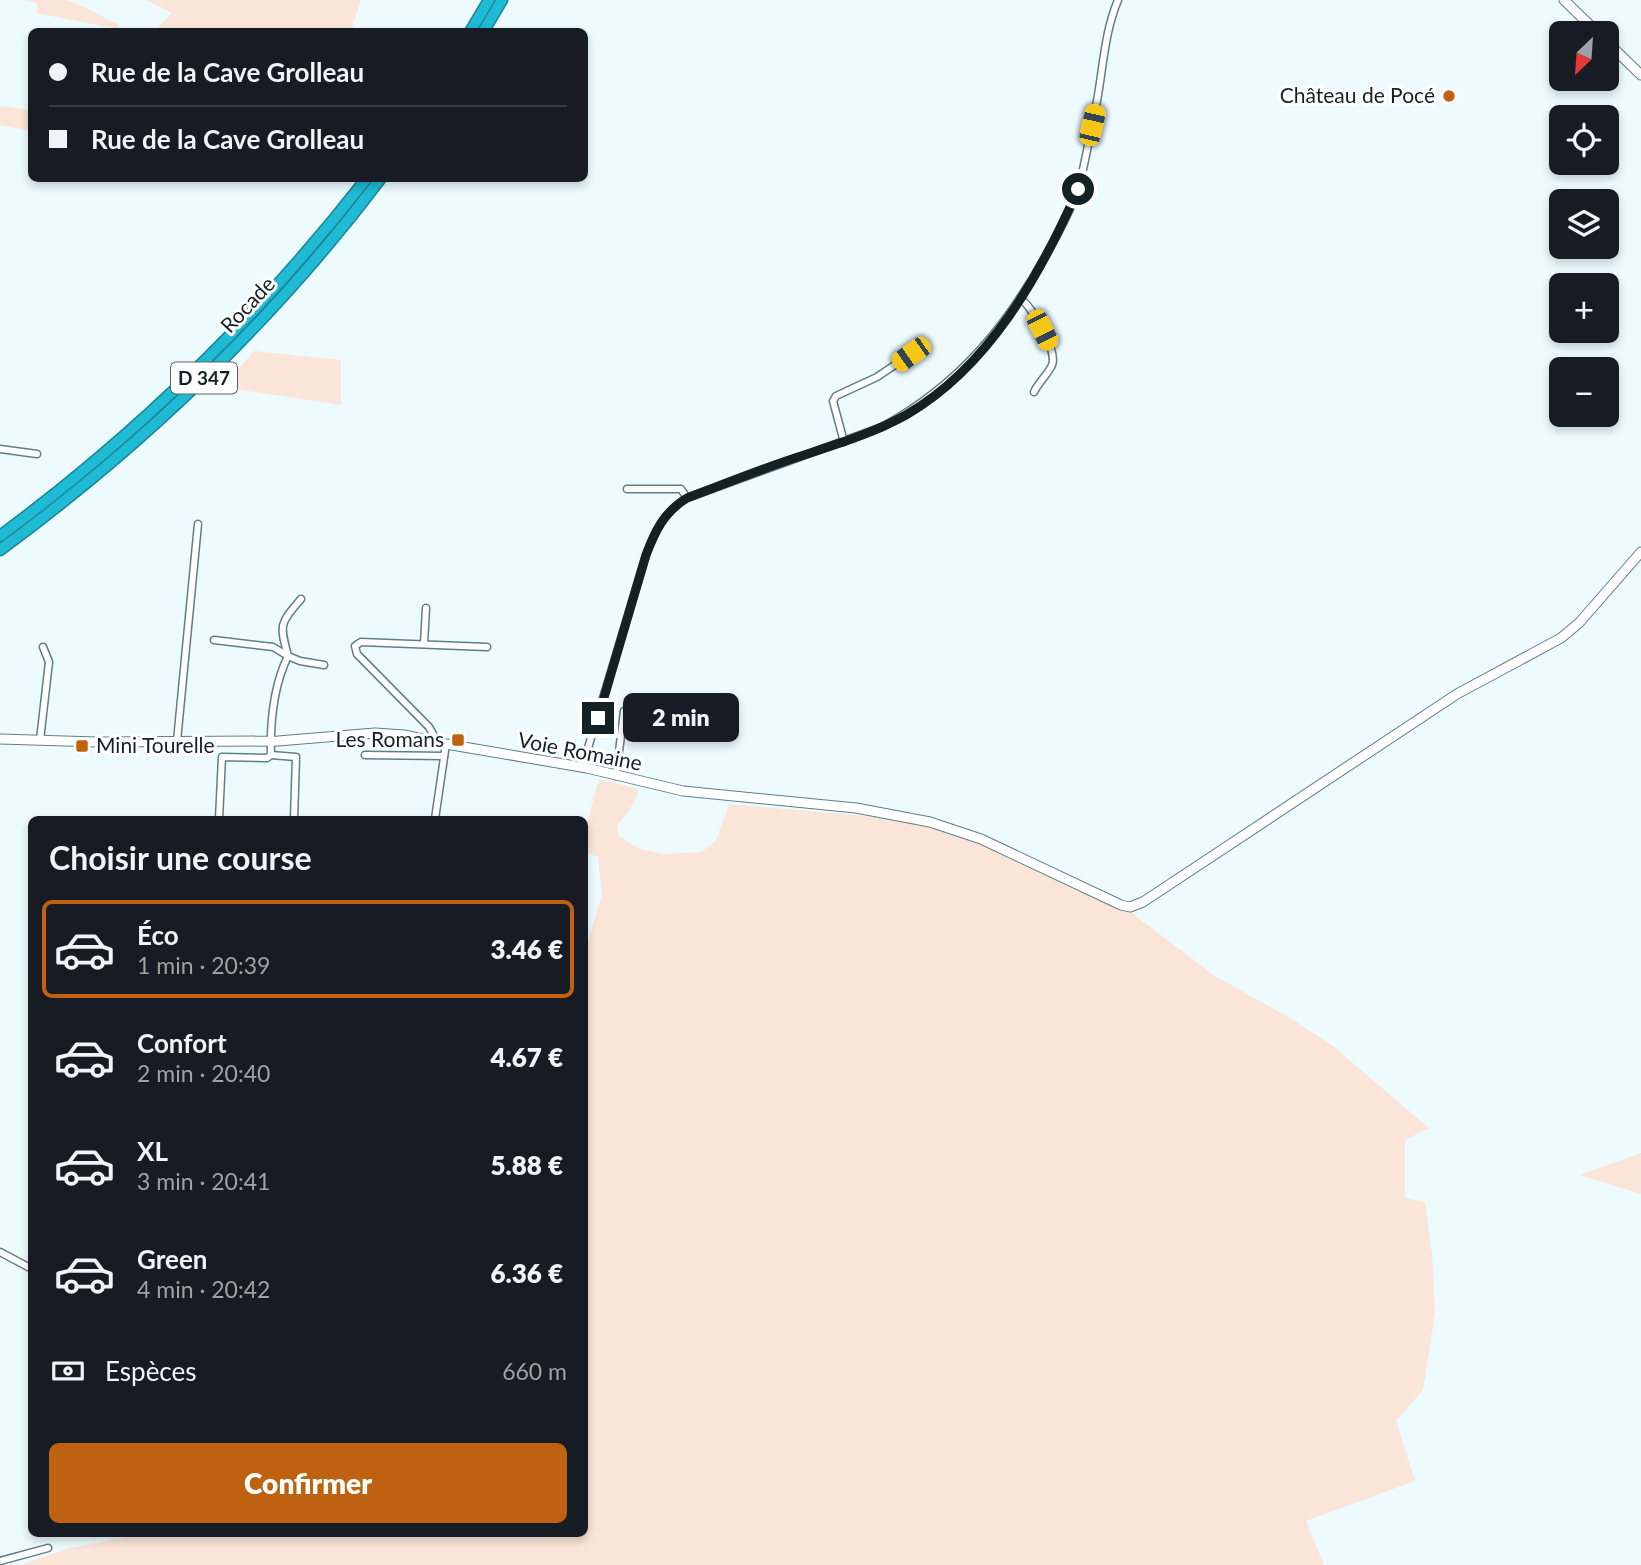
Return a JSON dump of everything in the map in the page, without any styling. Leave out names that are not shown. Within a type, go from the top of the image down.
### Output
[{"type":"highway","points":[[472,28],[489,0]]},
{"type":"highway","points":[[485,28],[502,0]]},
{"type":"highway","name":"D 347","points":[[0,536],[103,455],[193,373],[274,290],[364,182]]},
{"type":"highway","name":"Rocade","points":[[0,550],[85,485],[194,388],[295,283],[378,182]]},
{"type":"street","points":[[582,768],[654,533],[669,511],[687,498],[882,427],[934,395],[971,362],[1020,298],[1047,254],[1078,189],[1097,104],[1110,19],[1118,0]]},
{"type":"street","points":[[1564,0],[1586,21]]},
{"type":"street","points":[[1619,54],[1641,75]]},
{"type":"street","points":[[1020,298],[1030,307],[1054,354],[1052,366],[1034,392]]},
{"type":"street","points":[[844,442],[833,401],[836,396],[877,377],[911,354]]},
{"type":"street","points":[[0,449],[37,454]]},
{"type":"street","points":[[627,489],[681,489],[687,498]]},
{"type":"street","points":[[177,741],[198,524]]},
{"type":"street","name":"Voie Romaine","points":[[0,738],[269,740],[383,733],[582,768],[696,793],[856,808],[930,822],[974,836],[1121,905],[1135,906],[1457,694],[1561,638],[1579,623],[1641,552]]},
{"type":"street","points":[[271,755],[269,740],[278,677],[288,656],[281,632],[283,621],[301,599]]},
{"type":"street","points":[[424,644],[426,608]]},
{"type":"street","points":[[214,640],[273,647],[300,661],[324,665]]},
{"type":"street","points":[[435,742],[429,727],[357,654],[355,646],[361,642],[487,647]]},
{"type":"street","points":[[40,740],[49,662],[43,647]]},
{"type":"street","points":[[616,776],[624,711]]},
{"type":"street","points":[[435,816],[446,744]]},
{"type":"street","points":[[219,816],[222,757],[267,758],[271,755],[296,757],[294,816]]},
{"type":"street","points":[[365,755],[444,757]]},
{"type":"street","points":[[0,1252],[28,1267]]},
{"type":"street","points":[[0,1561],[48,1548]]},
{"type":"shaded area","points":[[22,0],[67,0],[117,24],[119,28],[36,13],[38,3]]},
{"type":"shaded area","points":[[146,0],[361,0],[352,28],[158,28],[172,13]]},
{"type":"shaded area","points":[[0,106],[28,110],[28,130],[0,125]]},
{"type":"shaded area","points":[[254,351],[341,360],[341,405],[222,387]]},
{"type":"shaded area","points":[[599,779],[639,789],[633,805],[617,826],[618,836],[640,849],[664,854],[701,852],[716,841],[729,804],[866,816],[918,824],[991,848],[1133,914],[1215,976],[1290,1018],[1333,1046],[1429,1128],[1405,1140],[1405,1198],[1425,1202],[1432,1252],[1435,1313],[1423,1390],[1396,1421],[1415,1481],[1306,1521],[1324,1565],[20,1565],[66,1549],[127,1537],[588,1537],[588,942],[602,895],[598,857],[588,853],[588,819]]},
{"type":"shaded area","points":[[1641,1153],[1641,1194],[1580,1175]]},
{"type":"place","name":"Château de Pocé","points":[[1449,96]]},
{"type":"place","name":"Les Romans","points":[[458,740]]},
{"type":"place","name":"Mini Tourelle","points":[[82,746]]},
{"type":"route","points":[[598,718],[646,555],[654,533],[664,517],[675,505],[687,498],[882,427],[908,414],[952,381],[991,339],[1020,298],[1042,264],[1078,189]]}]
